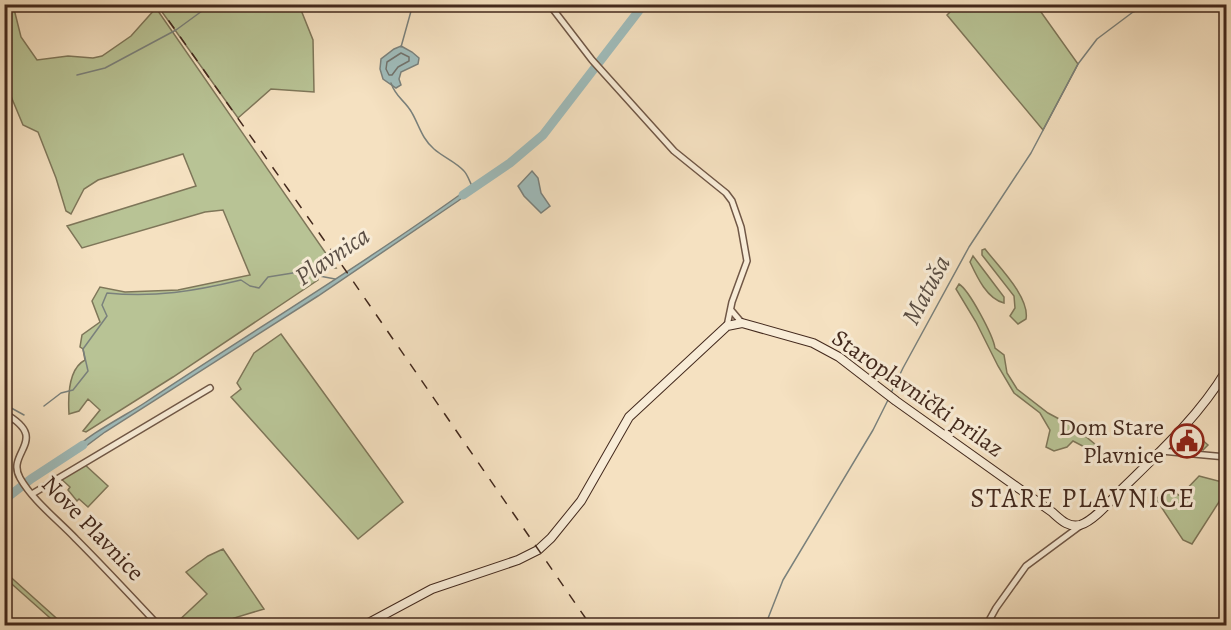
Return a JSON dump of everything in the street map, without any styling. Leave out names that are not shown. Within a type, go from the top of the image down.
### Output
[{"type":"street","points":[[363,626],[432,589],[518,560],[538,550],[551,538],[581,501],[629,417],[727,326],[732,302],[747,261],[741,227],[732,201],[718,186],[678,156],[603,73],[549,4]]},
{"type":"street","points":[[731,310],[742,323]]},
{"type":"street","name":"Staroplavnički prilaz","points":[[727,326],[742,323],[813,343],[839,357],[1064,523]]},
{"type":"street","points":[[986,626],[1026,566],[1103,508],[1194,416],[1214,392],[1227,371]]},
{"type":"street","points":[[30,492],[210,388]]},
{"type":"street","name":"Nove Plavnice","points":[[4,413],[24,427],[27,438],[17,466],[20,478],[30,492],[100,562],[159,626]]},
{"type":"street","points":[[1161,451],[1227,457]]},
{"type":"street","points":[[1061,539],[1065,533],[1064,523],[1082,524]]},
{"type":"green space","points":[[5,4],[13,5],[21,37],[37,60],[68,56],[93,58],[102,56],[131,36],[156,8],[336,268],[316,268],[318,280],[86,432],[83,431],[100,410],[88,399],[79,411],[69,414],[69,392],[75,370],[85,360],[83,349],[80,347],[82,335],[100,322],[92,301],[100,287],[125,292],[178,290],[250,275],[223,210],[205,212],[82,248],[67,226],[196,186],[183,154],[98,180],[84,189],[71,214],[66,211],[38,132],[23,125],[5,82]]},
{"type":"green space","points":[[157,5],[299,5],[313,40],[314,92],[271,89],[238,118]]},
{"type":"green space","points":[[957,5],[1036,5],[1078,64],[1043,130],[947,15]]},
{"type":"green space","points":[[985,249],[1012,282],[1023,301],[1026,319],[1018,324],[1010,316],[1015,308],[1014,296],[982,255],[982,250]]},
{"type":"green space","points":[[973,256],[1004,297],[1004,303],[992,297],[983,287],[970,262]]},
{"type":"green space","points":[[959,284],[980,313],[995,348],[1004,355],[1007,373],[1017,389],[1048,413],[1068,422],[1096,445],[1094,452],[1073,441],[1067,447],[1054,451],[1046,447],[1050,430],[1040,413],[1014,393],[956,289]]},
{"type":"green space","points":[[281,334],[403,502],[358,539],[231,397],[241,389],[237,383],[254,353]]},
{"type":"green space","points":[[1192,431],[1208,445],[1203,450],[1187,436]]},
{"type":"green space","points":[[83,463],[108,486],[88,507],[79,499],[77,501],[68,490],[70,487],[59,477]]},
{"type":"green space","points":[[1199,476],[1226,483],[1226,491],[1192,544],[1183,540],[1156,499],[1169,488],[1180,496]]},
{"type":"green space","points":[[223,549],[264,609],[234,618],[241,625],[174,625],[207,594],[186,572],[208,556]]},
{"type":"green space","points":[[5,572],[64,625],[58,625],[5,578]]},
{"type":"water","points":[[401,46],[419,58],[418,64],[401,72],[399,79],[401,85],[396,88],[383,79],[380,69],[381,59]]},
{"type":"water","points":[[532,171],[538,178],[541,193],[550,206],[541,213],[524,196],[518,186]]},
{"type":"water","points":[[472,186],[474,189],[458,201],[318,296],[105,432],[78,452],[75,450],[97,432],[351,269]]},
{"type":"waterway","points":[[77,75],[105,68],[176,30],[215,4]]},
{"type":"waterway","points":[[401,47],[413,4]]},
{"type":"waterway","name":"Plavnica","points":[[463,195],[510,163],[543,135],[644,4]]},
{"type":"waterway","name":"Matuša","points":[[891,393],[969,247],[1031,153],[1078,64],[1097,39],[1133,12],[1156,4]]},
{"type":"waterway","points":[[391,83],[395,92],[412,113],[426,141],[464,171],[473,188]]},
{"type":"waterway","points":[[44,406],[61,393],[73,390],[88,371],[83,349],[107,316],[102,305],[107,293],[141,295],[174,293],[241,280],[250,286],[259,288],[268,277],[299,272],[335,279]]},
{"type":"waterway","name":"Matuša","points":[[765,626],[783,580],[873,430],[888,400]]},
{"type":"waterway","points":[[4,404],[24,415]]},
{"type":"waterway","points":[[4,430],[12,423]]},
{"type":"waterway","name":"Plavnica","points":[[4,500],[31,479],[83,445]]},
{"type":"railway","points":[[157,4],[346,271],[591,626]]},
{"type":"place","name":"Dom Stare Plavnice","points":[[1187,441]]},
{"type":"district","name":"STARE PLAVNICE","points":[[1083,498]]}]
